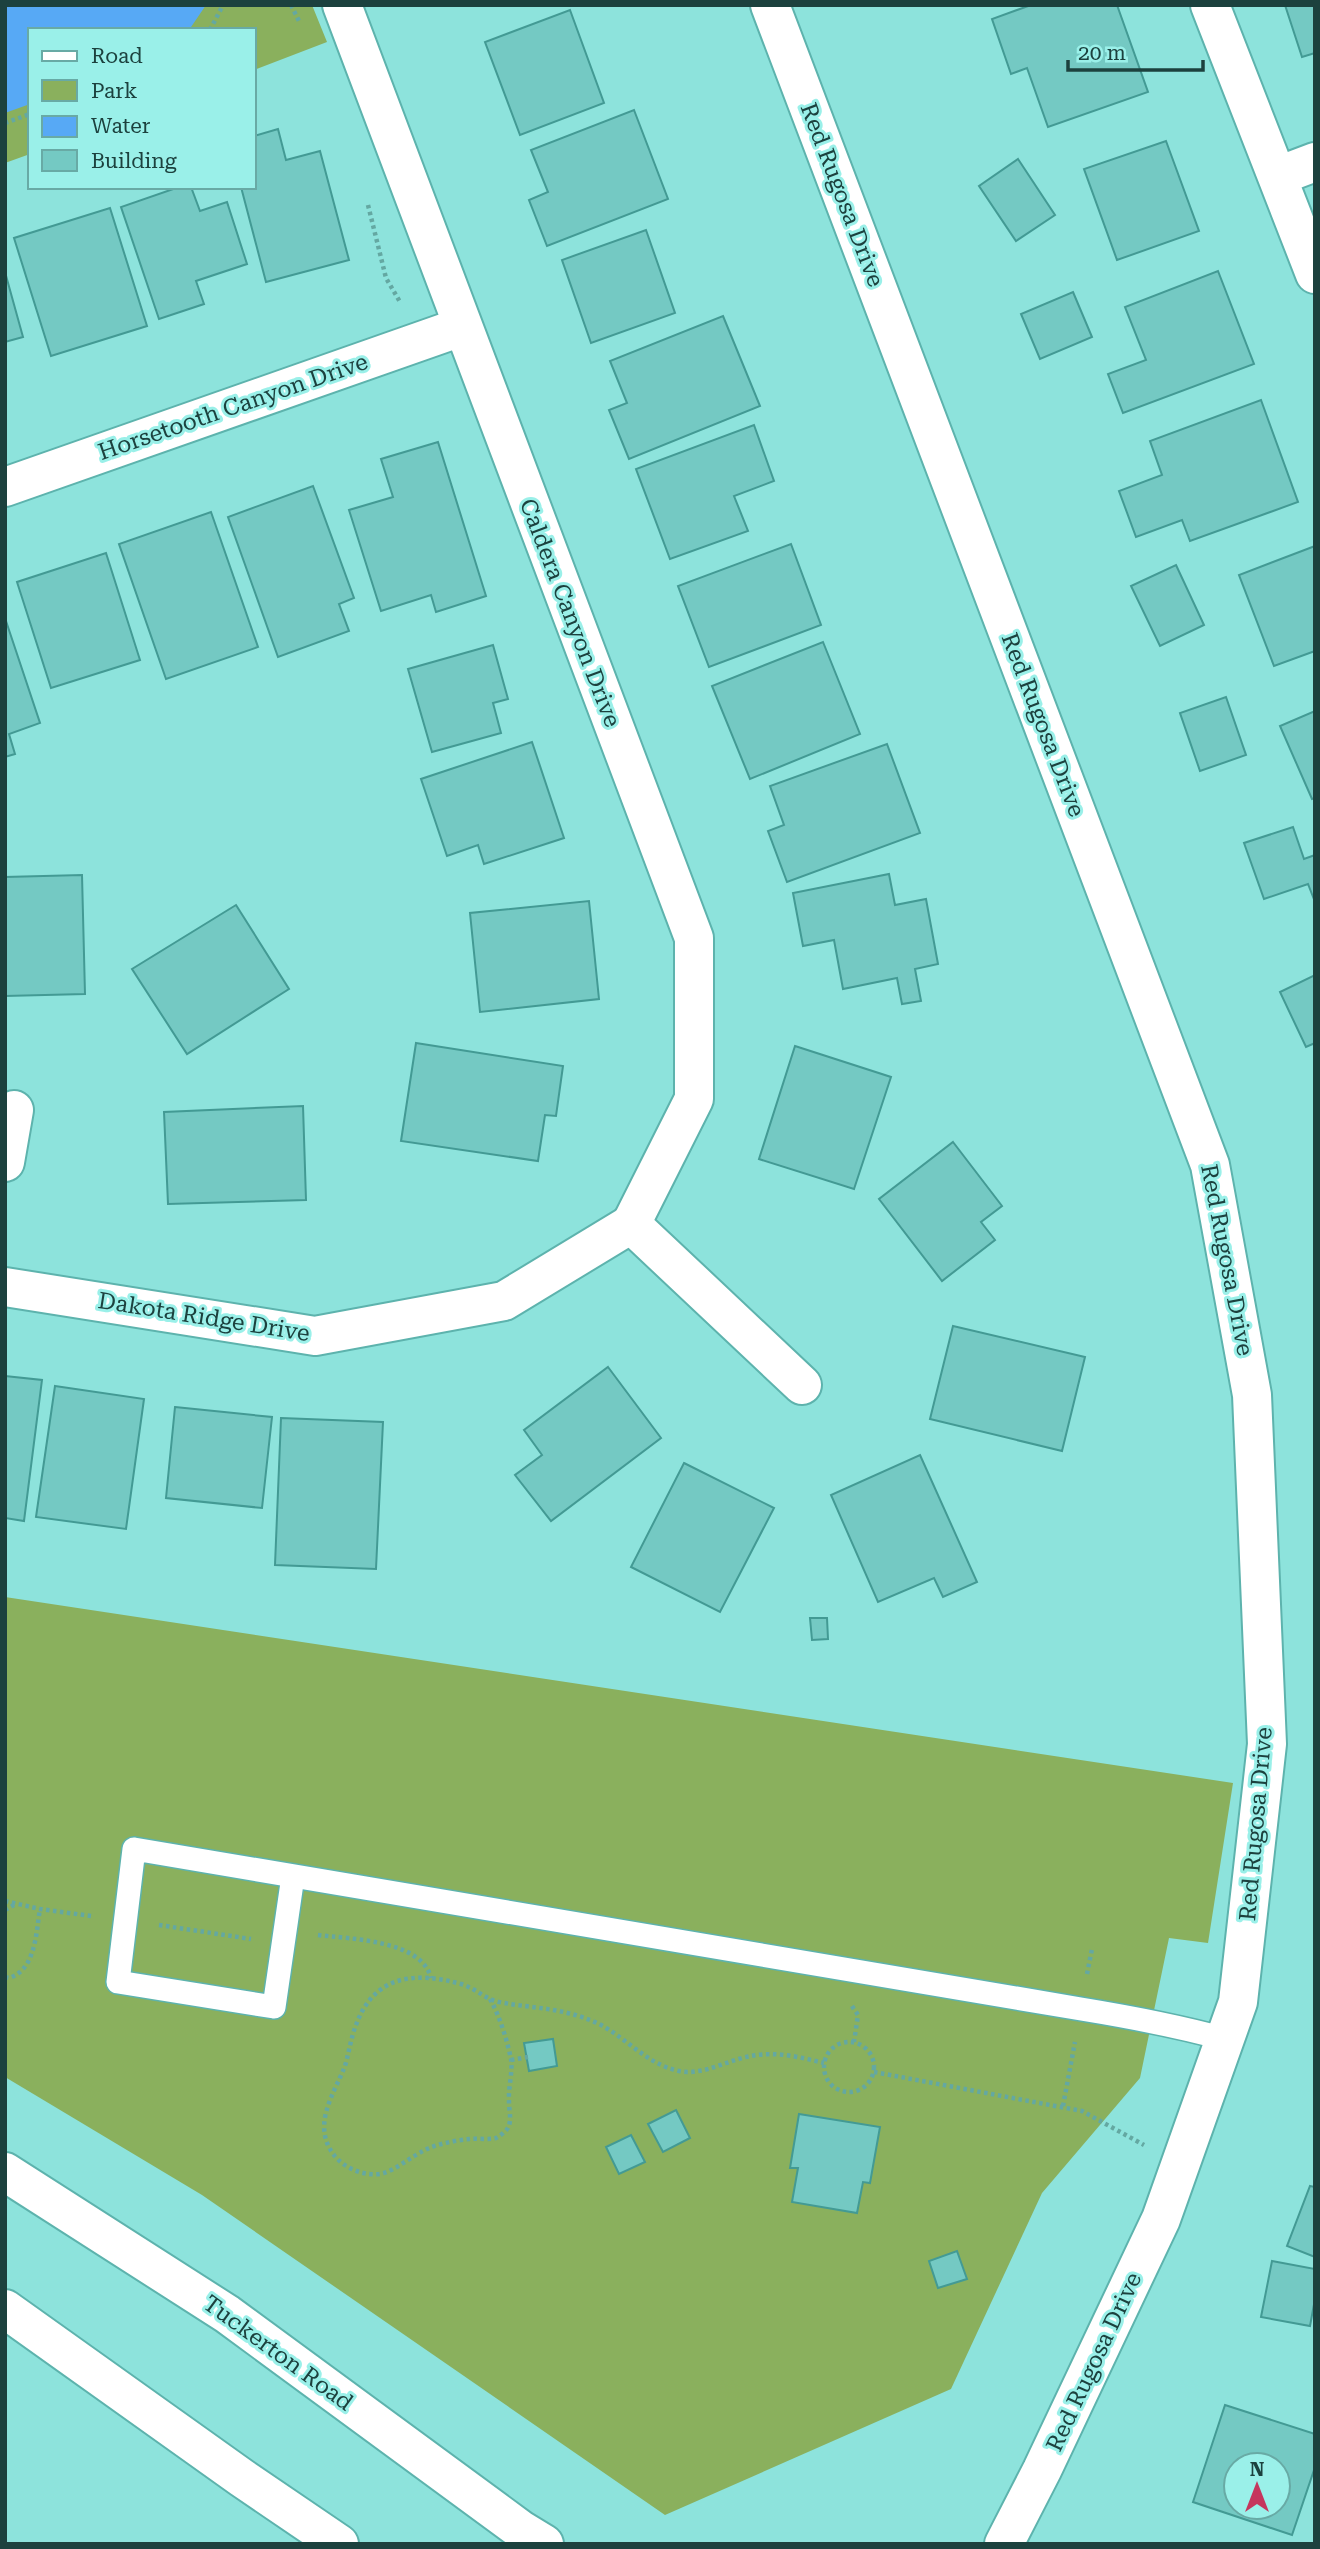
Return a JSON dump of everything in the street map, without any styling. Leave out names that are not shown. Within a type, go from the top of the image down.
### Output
[{"type":"street","name":"Caldera Canyon Drive","points":[[342,5],[461,327],[694,938],[694,1099],[631,1224]]},
{"type":"street","name":"Red Rugosa Drive","points":[[770,5],[1210,1165],[1252,1395],[1267,1744],[1238,2003],[1161,2219],[1004,2544]]},
{"type":"street","points":[[1210,5],[1315,274]]},
{"type":"street","points":[[1278,176],[1315,162]]},
{"type":"street","name":"Horsetooth Canyon Drive","points":[[5,487],[461,327]]},
{"type":"street","points":[[5,1162],[14,1110]]},
{"type":"street","points":[[631,1224],[802,1385]]},
{"type":"street","name":"Dakota Ridge Drive","points":[[5,1287],[315,1336],[504,1301],[631,1224]]},
{"type":"street","name":"Tuckerton Road","points":[[5,2172],[226,2314],[521,2530],[544,2544]]},
{"type":"street","points":[[5,2309],[242,2478],[340,2544]]},
{"type":"lane","points":[[293,1876],[274,2007],[118,1982],[134,1849],[1108,2014],[1189,2029],[1225,2039]]},
{"type":"path","points":[[212,28],[223,5]]},
{"type":"path","points":[[5,123],[28,115]]},
{"type":"path","points":[[5,1901],[71,1913]]},
{"type":"path","points":[[5,1910],[15,1904]]},
{"type":"path","points":[[5,1977],[19,1973],[30,1957],[40,1909]]},
{"type":"path","points":[[163,1926],[255,1940]]},
{"type":"path","points":[[335,1937],[399,1948],[421,1961],[429,1970],[431,1979]]},
{"type":"path","points":[[490,2000],[497,2012],[511,2060],[510,2123],[500,2135],[437,2145],[385,2173],[354,2170],[334,2155],[325,2135],[325,2111],[348,2057],[359,2018],[369,2001],[391,1982],[402,1979],[431,1979],[463,1984],[490,2000],[551,2008],[582,2017],[605,2027],[648,2059],[678,2071],[706,2069],[757,2055],[779,2054],[824,2063]]},
{"type":"path","points":[[854,2042],[858,2015]]},
{"type":"path","points":[[1063,2106],[1076,2032]]},
{"type":"path","points":[[854,2042],[863,2045],[869,2052],[874,2060],[874,2072],[864,2087],[853,2092],[841,2091],[825,2074],[824,2063],[833,2049],[854,2042]]},
{"type":"path","points":[[511,2060],[528,2057]]},
{"type":"path","points":[[874,2072],[1082,2110],[1136,2142],[1155,2149]]},
{"type":"green space","points":[[5,5],[312,5],[327,42],[256,69],[256,28],[28,28],[28,155],[5,163]]},
{"type":"green space","points":[[5,1597],[1233,1783],[1208,1943],[1169,1938],[1140,2078],[1042,2193],[951,2389],[665,2515],[202,2195],[5,2077]]},
{"type":"water","points":[[5,5],[206,5],[190,28],[28,28],[28,105],[5,113]]},
{"type":"building","points":[[1031,5],[1117,5],[1148,92],[1048,127],[1027,68],[1011,74],[992,19]]},
{"type":"building","points":[[1285,5],[1315,5],[1315,53],[1302,57]]},
{"type":"building","points":[[570,10],[604,103],[520,135],[485,42]]},
{"type":"building","points":[[634,110],[668,199],[547,246],[529,200],[548,192],[531,150]]},
{"type":"building","points":[[278,129],[286,160],[320,151],[349,260],[266,282],[242,189],[256,189],[256,135]]},
{"type":"building","points":[[1166,141],[1199,231],[1117,260],[1084,169]]},
{"type":"building","points":[[1018,159],[1055,215],[1016,241],[979,186]]},
{"type":"building","points":[[173,189],[192,189],[200,211],[227,202],[247,264],[196,281],[204,304],[159,319],[121,207]]},
{"type":"building","points":[[110,208],[147,326],[51,356],[14,238]]},
{"type":"building","points":[[646,230],[675,313],[591,343],[562,260]]},
{"type":"building","points":[[1218,271],[1254,364],[1123,413],[1108,374],[1146,360],[1125,307]]},
{"type":"building","points":[[5,272],[23,337],[5,342]]},
{"type":"building","points":[[1073,292],[1092,337],[1040,359],[1021,314]]},
{"type":"building","points":[[723,316],[760,406],[629,459],[609,410],[627,403],[610,361]]},
{"type":"building","points":[[1261,400],[1298,502],[1190,541],[1182,520],[1136,537],[1119,491],[1162,475],[1150,441]]},
{"type":"building","points":[[754,425],[774,481],[734,496],[748,531],[670,559],[636,469]]},
{"type":"building","points":[[438,442],[486,596],[436,612],[431,595],[381,611],[349,510],[393,497],[381,459]]},
{"type":"building","points":[[313,486],[354,598],[339,604],[349,631],[278,657],[228,517]]},
{"type":"building","points":[[211,512],[258,647],[166,679],[119,544]]},
{"type":"building","points":[[791,544],[821,625],[709,667],[678,586]]},
{"type":"building","points":[[1315,546],[1315,651],[1274,666],[1239,575]]},
{"type":"building","points":[[106,553],[140,660],[51,688],[17,582]]},
{"type":"building","points":[[1176,565],[1204,625],[1160,646],[1131,586]]},
{"type":"building","points":[[5,618],[40,723],[9,734],[15,754],[5,757]]},
{"type":"building","points":[[823,642],[860,734],[750,779],[712,686]]},
{"type":"building","points":[[493,645],[508,699],[493,703],[501,733],[432,752],[408,669]]},
{"type":"building","points":[[1226,697],[1246,755],[1200,771],[1180,713]]},
{"type":"building","points":[[1315,711],[1315,798],[1312,799],[1280,726]]},
{"type":"building","points":[[532,742],[564,838],[484,864],[478,845],[447,856],[421,779]]},
{"type":"building","points":[[887,744],[920,833],[787,882],[768,831],[784,825],[770,786]]},
{"type":"building","points":[[1293,827],[1304,859],[1315,855],[1315,902],[1308,884],[1264,899],[1244,843]]},
{"type":"building","points":[[889,874],[895,905],[926,899],[938,964],[915,969],[921,1001],[902,1004],[897,978],[843,989],[834,940],[803,946],[793,893]]},
{"type":"building","points":[[82,875],[85,994],[5,996],[5,877]]},
{"type":"building","points":[[589,901],[599,999],[480,1012],[470,913]]},
{"type":"building","points":[[236,905],[289,989],[187,1054],[132,969]]},
{"type":"building","points":[[1315,975],[1315,1043],[1306,1047],[1280,992]]},
{"type":"building","points":[[416,1043],[563,1066],[556,1116],[545,1115],[538,1161],[401,1141]]},
{"type":"building","points":[[795,1046],[891,1077],[854,1189],[759,1159]]},
{"type":"building","points":[[303,1106],[306,1200],[168,1204],[164,1112]]},
{"type":"building","points":[[953,1142],[1002,1206],[981,1222],[995,1240],[942,1281],[879,1199]]},
{"type":"building","points":[[953,1326],[1085,1357],[1062,1451],[930,1419]]},
{"type":"building","points":[[608,1367],[661,1438],[551,1521],[515,1475],[542,1455],[524,1430]]},
{"type":"building","points":[[5,1376],[42,1380],[24,1521],[5,1518]]},
{"type":"building","points":[[55,1386],[144,1399],[126,1529],[36,1517]]},
{"type":"building","points":[[175,1407],[272,1417],[262,1508],[166,1498]]},
{"type":"building","points":[[281,1418],[383,1422],[376,1569],[275,1565]]},
{"type":"building","points":[[920,1455],[977,1582],[943,1597],[934,1578],[878,1602],[831,1495]]},
{"type":"building","points":[[684,1463],[774,1508],[720,1612],[631,1567]]},
{"type":"building","points":[[810,1618],[827,1618],[828,1639],[812,1640]]},
{"type":"building","points":[[553,2039],[557,2066],[529,2071],[524,2043]]},
{"type":"building","points":[[676,2110],[690,2138],[663,2152],[648,2124]]},
{"type":"building","points":[[799,2114],[880,2127],[870,2183],[863,2182],[857,2213],[792,2202],[798,2168],[790,2168]]},
{"type":"building","points":[[631,2135],[645,2162],[619,2174],[606,2147]]},
{"type":"building","points":[[1310,2186],[1315,2187],[1315,2257],[1287,2246]]},
{"type":"building","points":[[957,2251],[967,2279],[938,2288],[929,2261]]},
{"type":"building","points":[[1272,2261],[1315,2269],[1315,2299],[1310,2326],[1261,2317]]},
{"type":"building","points":[[1225,2405],[1315,2434],[1315,2467],[1292,2535],[1250,2521],[1292,2521],[1292,2451],[1222,2451],[1222,2512],[1193,2502]]}]
